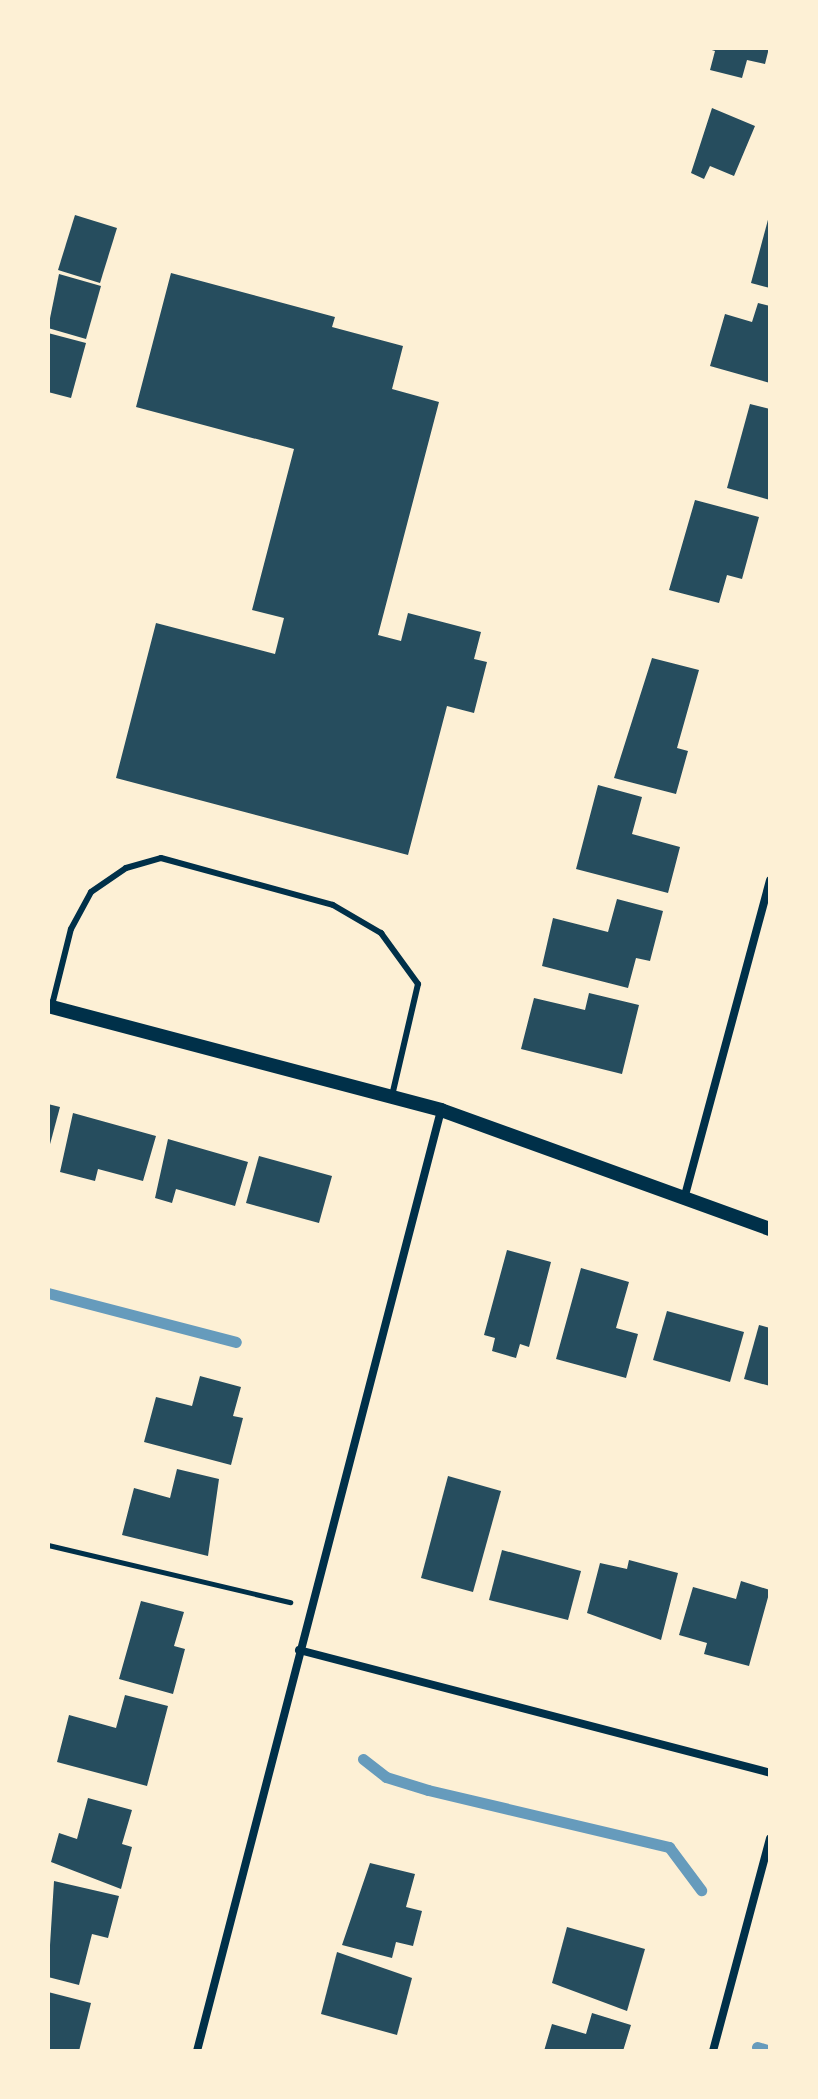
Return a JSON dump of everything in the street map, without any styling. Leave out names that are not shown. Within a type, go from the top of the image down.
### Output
[{"type":"street","points":[[683,1200],[770,880]]},
{"type":"street","points":[[50,1006],[441,1110],[770,1229]]},
{"type":"street","points":[[197,2051],[441,1110]]},
{"type":"street","points":[[299,1650],[770,1773]]},
{"type":"street","points":[[713,2051],[770,1839]]},
{"type":"lane","points":[[50,1006],[71,929],[91,892],[126,868],[161,858],[333,905],[403,955],[418,984],[392,1096]]},
{"type":"path","points":[[48,1545],[310,1611]]},
{"type":"building","points":[[705,48],[769,48],[765,64],[747,60],[742,78],[710,70],[715,51]]},
{"type":"building","points":[[712,108],[755,126],[734,176],[710,166],[704,179],[691,173]]},
{"type":"building","points":[[75,215],[117,228],[100,283],[58,270]]},
{"type":"building","points":[[770,216],[770,288],[751,283]]},
{"type":"building","points":[[171,273],[335,317],[332,327],[403,346],[392,389],[439,402],[378,635],[401,641],[408,613],[481,632],[474,659],[487,662],[474,713],[447,706],[408,855],[116,778],[156,623],[275,654],[284,618],[252,610],[294,449],[136,407]]},
{"type":"building","points":[[59,274],[101,286],[86,339],[48,328]]},
{"type":"building","points":[[758,303],[770,306],[770,383],[710,366],[725,314],[752,322]]},
{"type":"building","points":[[48,333],[86,343],[71,398],[48,392]]},
{"type":"building","points":[[750,404],[770,409],[770,500],[727,488]]},
{"type":"building","points":[[695,500],[759,517],[742,579],[727,575],[719,603],[669,590]]},
{"type":"building","points":[[652,658],[699,670],[677,748],[688,751],[676,794],[614,778]]},
{"type":"building","points":[[598,785],[642,797],[632,834],[680,847],[668,893],[576,869]]},
{"type":"building","points":[[617,899],[663,911],[650,961],[636,958],[628,988],[542,966],[553,918],[608,932]]},
{"type":"building","points":[[589,993],[639,1005],[622,1074],[521,1049],[534,998],[585,1010]]},
{"type":"building","points":[[48,1104],[60,1107],[49,1148],[48,1148]]},
{"type":"building","points":[[73,1113],[156,1136],[143,1181],[98,1169],[95,1181],[60,1172]]},
{"type":"building","points":[[168,1139],[248,1162],[235,1206],[176,1189],[172,1203],[155,1198]]},
{"type":"building","points":[[259,1156],[332,1176],[319,1223],[246,1203]]},
{"type":"building","points":[[507,1250],[551,1262],[529,1347],[520,1344],[516,1358],[492,1351],[495,1338],[484,1335]]},
{"type":"building","points":[[581,1268],[629,1282],[616,1328],[638,1334],[626,1378],[556,1359]]},
{"type":"building","points":[[667,1311],[744,1332],[730,1382],[653,1360]]},
{"type":"building","points":[[759,1325],[770,1328],[770,1386],[744,1379]]},
{"type":"building","points":[[200,1376],[241,1387],[233,1416],[243,1418],[231,1465],[144,1442],[156,1397],[192,1406]]},
{"type":"building","points":[[177,1469],[219,1479],[208,1556],[122,1535],[134,1488],[170,1498]]},
{"type":"building","points":[[448,1476],[501,1491],[473,1592],[421,1578]]},
{"type":"building","points":[[502,1550],[581,1571],[568,1620],[489,1600]]},
{"type":"building","points":[[629,1560],[678,1573],[661,1640],[587,1613],[600,1563],[627,1569]]},
{"type":"building","points":[[741,1581],[770,1590],[749,1666],[704,1654],[707,1643],[679,1635],[693,1587],[736,1599]]},
{"type":"building","points":[[141,1601],[184,1612],[174,1646],[185,1649],[173,1694],[119,1679]]},
{"type":"building","points":[[125,1695],[168,1706],[147,1786],[57,1762],[69,1715],[116,1728]]},
{"type":"building","points":[[88,1798],[132,1810],[122,1844],[132,1847],[121,1889],[51,1862],[59,1833],[77,1839]]},
{"type":"building","points":[[370,1863],[415,1874],[406,1907],[422,1911],[413,1946],[396,1942],[392,1958],[342,1945]]},
{"type":"building","points":[[54,1881],[119,1896],[108,1938],[92,1934],[79,1985],[48,1977]]},
{"type":"building","points":[[567,1927],[645,1949],[627,2011],[552,1983]]},
{"type":"building","points":[[337,1952],[412,1978],[397,2035],[321,2014]]},
{"type":"building","points":[[48,1992],[91,2003],[79,2051],[48,2051]]},
{"type":"building","points":[[592,2013],[631,2025],[623,2051],[544,2051],[552,2024],[586,2034]]},
{"type":"waterway","points":[[48,1293],[236,1342]]},
{"type":"waterway","points":[[363,1759],[386,1777],[428,1790],[669,1847],[701,1890]]},
{"type":"waterway","points":[[757,2047],[770,2051]]}]
